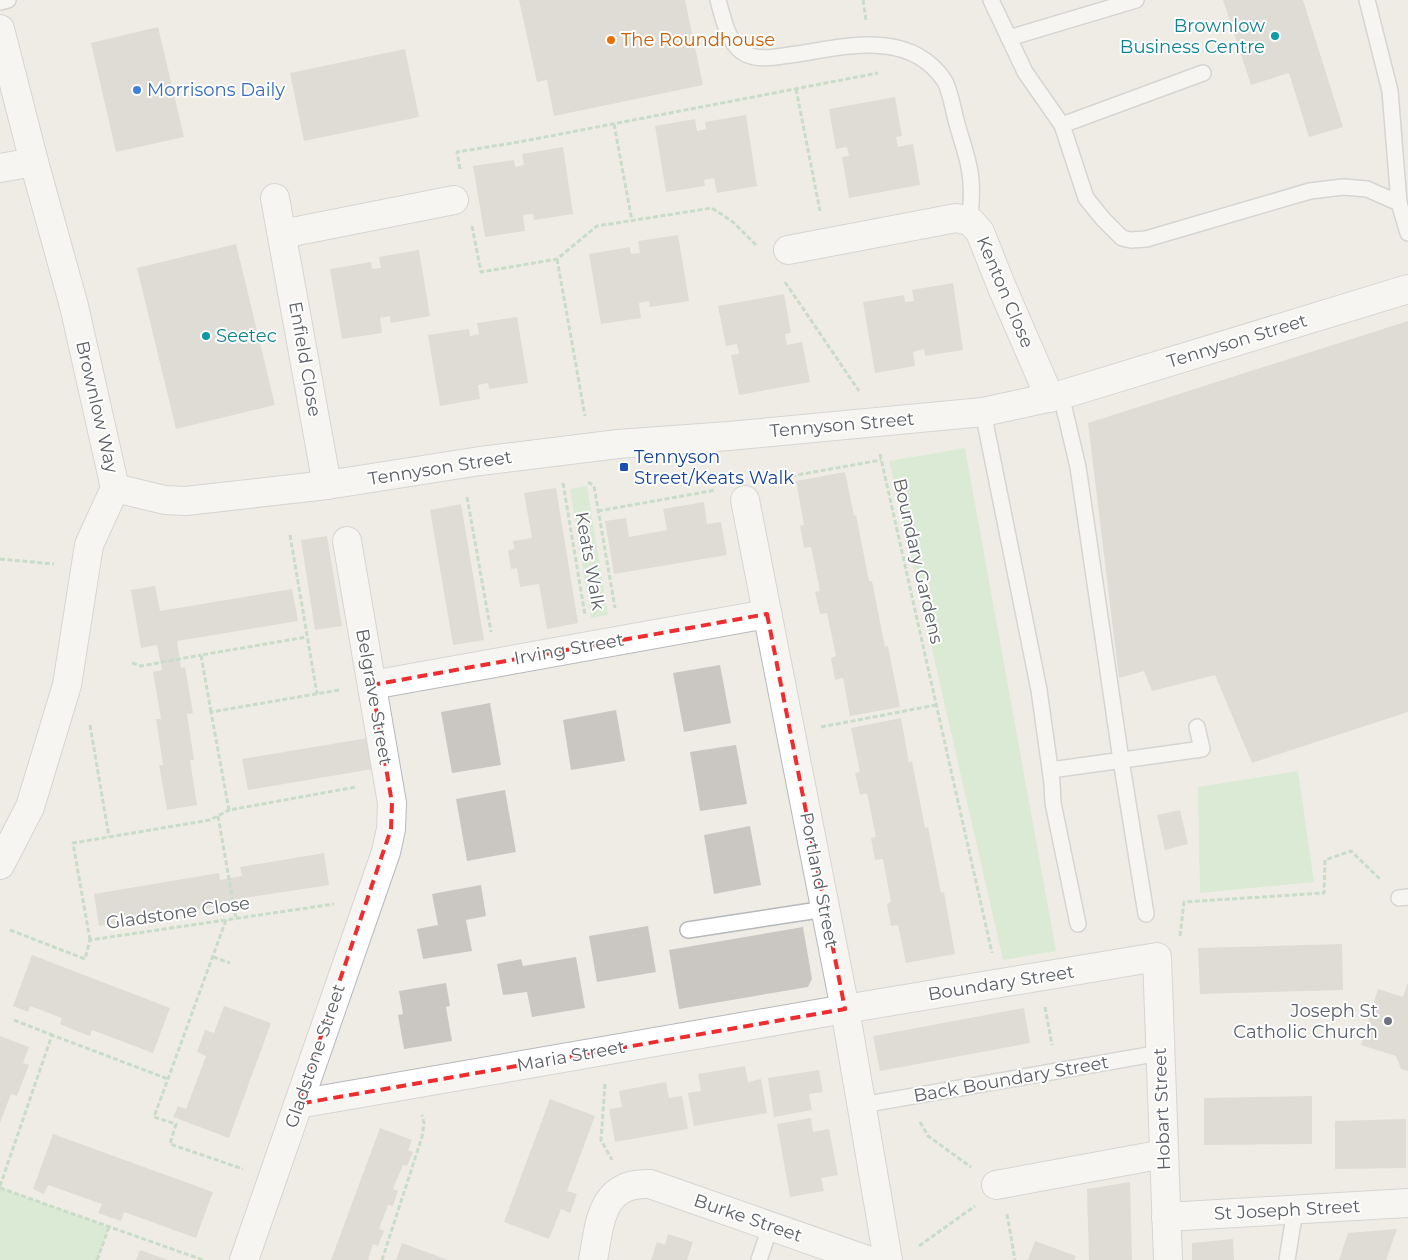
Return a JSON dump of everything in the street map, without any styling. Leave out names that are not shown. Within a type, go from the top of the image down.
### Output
[{"type":"street","name":"Brownlow Way","points":[[0,29],[74,306],[115,488],[89,544],[67,685],[30,807],[0,865]]},
{"type":"street","points":[[0,168],[34,162]]},
{"type":"street","name":"Enfield Close","points":[[275,198],[327,485]]},
{"type":"street","points":[[282,234],[460,200]]},
{"type":"street","name":"Kenton Close","points":[[775,251],[956,218],[970,221],[980,232],[1001,285],[1056,397]]},
{"type":"street","name":"Tennyson Street","points":[[115,488],[165,500],[186,501],[327,485],[480,461],[590,447],[983,412],[1056,397],[1408,289]]},
{"type":"street","name":"Portland Street","points":[[745,500],[845,1008],[888,1260]]},
{"type":"street","name":"Belgrave Street","points":[[347,541],[392,803],[391,829],[386,852]]},
{"type":"street","name":"Irving Street","points":[[372,685],[767,614]]},
{"type":"street","name":"Gladstone Street","points":[[244,1260],[386,852]]},
{"type":"street","name":"Boundary Street","points":[[845,1008],[1157,957]]},
{"type":"street","name":"Hobart Street","points":[[1157,957],[1168,1260]]},
{"type":"street","name":"Maria Street","points":[[298,1104],[845,1008]]},
{"type":"street","points":[[999,1185],[1054,1163],[1164,1154]]},
{"type":"street","name":"Burke Street","points":[[627,1186],[650,1184],[867,1260]]},
{"type":"street","points":[[594,1260],[607,1203],[614,1194],[627,1186]]},
{"type":"street","name":"St Joseph Street","points":[[1166,1217],[1408,1203]]},
{"type":"lane","points":[[0,2],[8,0]]},
{"type":"lane","points":[[718,0],[733,42],[741,52],[752,57],[767,58],[856,45],[881,45],[910,51],[930,63],[945,81],[969,168],[971,187],[970,221]]},
{"type":"lane","points":[[991,0],[1025,72],[1062,125],[1086,198],[1122,238],[1131,240],[1146,239],[1310,191],[1343,187],[1367,189],[1399,203]]},
{"type":"lane","points":[[1009,38],[1136,0]]},
{"type":"lane","points":[[1367,0],[1390,90],[1399,203],[1408,233]]},
{"type":"lane","points":[[1062,125],[1203,73]]},
{"type":"lane","points":[[1056,397],[1078,468],[1121,760],[1146,914]]},
{"type":"lane","points":[[983,412],[1039,690],[1051,770],[1053,803],[1078,924]]},
{"type":"lane","points":[[1051,770],[1202,749],[1197,727]]},
{"type":"lane","points":[[688,930],[825,909]]},
{"type":"lane","name":"Back Boundary Street","points":[[862,1105],[1160,1053]]},
{"type":"lane","points":[[1286,1260],[1294,1210]]},
{"type":"lane","points":[[760,1260],[770,1227]]},
{"type":"path","points":[[775,251],[712,208],[597,226],[557,259],[480,272],[460,200],[457,152],[614,124],[882,72]]},
{"type":"path","points":[[796,89],[826,242]]},
{"type":"path","points":[[614,124],[632,221]]},
{"type":"path","points":[[557,259],[590,447]]},
{"type":"path","points":[[785,281],[877,422]]},
{"type":"path","name":"Boundary Gardens","points":[[877,422],[936,705],[998,983]]},
{"type":"path","name":"Keats Walk","points":[[562,480],[590,646]]},
{"type":"path","points":[[582,480],[594,486],[620,640]]},
{"type":"path","points":[[467,497],[496,662]]},
{"type":"path","points":[[290,535],[317,694]]},
{"type":"path","points":[[0,559],[85,568]]},
{"type":"path","points":[[132,663],[141,666],[307,637]]},
{"type":"path","points":[[201,655],[229,810]]},
{"type":"path","points":[[67,685],[88,709],[108,837]]},
{"type":"path","points":[[211,712],[372,685]]},
{"type":"path","points":[[790,732],[936,705]]},
{"type":"path","points":[[90,940],[73,843],[210,820],[229,810],[388,781]]},
{"type":"path","points":[[218,816],[236,919]]},
{"type":"path","points":[[1157,957],[1178,952],[1184,902],[1324,893],[1325,860],[1351,851],[1404,898]]},
{"type":"path","name":"Gladstone Close","points":[[10,930],[85,959],[90,940],[369,899]]},
{"type":"path","points":[[226,920],[154,1117],[176,1124],[170,1144],[272,1178]]},
{"type":"path","points":[[213,957],[230,963]]},
{"type":"path","points":[[1040,976],[1056,1072]]},
{"type":"path","points":[[14,1020],[168,1079]]},
{"type":"path","points":[[52,1035],[0,1187],[203,1260]]},
{"type":"path","points":[[608,1050],[601,1140],[627,1186]]},
{"type":"path","points":[[382,1260],[422,1137],[424,1123],[418,1083]]},
{"type":"path","points":[[906,1098],[928,1136],[999,1185],[1015,1260]]},
{"type":"path","points":[[916,1249],[984,1199],[999,1185]]},
{"type":"path","points":[[97,1260],[109,1227]]},
{"type":"highlighted area","points":[[767,614],[845,1009],[298,1104],[391,829],[392,803],[372,685]]},
{"type":"green space","points":[[965,448],[1056,951],[1003,960],[889,461]]},
{"type":"green space","points":[[587,486],[608,615],[591,618],[570,489]]},
{"type":"green space","points":[[1298,771],[1314,882],[1200,893],[1198,787]]},
{"type":"green space","points":[[0,1188],[109,1227],[97,1260],[0,1260]]},
{"type":"building","name":"The Roundhouse","points":[[519,0],[685,0],[703,85],[554,116],[547,80],[537,82]]},
{"type":"building","name":"Brownlow Business Centre","points":[[1223,0],[1303,0],[1343,127],[1309,137],[1289,73],[1251,85]]},
{"type":"building","name":"Morrisons Daily","points":[[158,27],[184,137],[116,152],[91,43]]},
{"type":"building","points":[[405,49],[419,117],[304,141],[290,73]]},
{"type":"building","points":[[895,97],[902,136],[896,137],[898,147],[913,144],[920,185],[849,198],[842,157],[849,156],[847,147],[836,149],[829,109]]},
{"type":"building","points":[[746,115],[757,186],[717,193],[714,178],[704,180],[705,186],[666,192],[655,126],[695,119],[697,131],[706,129],[705,122]]},
{"type":"building","points":[[563,147],[573,214],[534,220],[533,214],[523,215],[525,231],[485,237],[473,166],[514,160],[515,167],[524,165],[522,154]]},
{"type":"building","points":[[678,235],[689,301],[650,307],[649,301],[639,303],[641,318],[601,324],[589,254],[630,247],[631,254],[640,253],[638,241]]},
{"type":"building","name":"Seetec","points":[[236,244],[275,405],[176,429],[137,268]]},
{"type":"building","points":[[419,250],[430,316],[391,323],[390,316],[380,318],[382,333],[342,339],[330,269],[371,262],[372,269],[381,268],[379,257]]},
{"type":"building","points":[[953,283],[963,350],[925,356],[924,349],[913,352],[915,366],[875,373],[863,302],[904,295],[905,302],[914,301],[912,290]]},
{"type":"building","points":[[784,294],[791,333],[785,334],[787,345],[802,342],[810,382],[739,395],[731,355],[739,354],[737,344],[726,346],[718,306]]},
{"type":"building","points":[[517,317],[528,383],[489,389],[488,383],[478,385],[480,399],[440,406],[428,335],[469,329],[470,336],[479,334],[477,323]]},
{"type":"building","points":[[1408,321],[1408,712],[1252,763],[1215,675],[1152,691],[1144,671],[1119,678],[1088,423]]},
{"type":"building","points":[[845,472],[869,581],[872,581],[885,647],[888,646],[900,707],[850,716],[843,678],[835,680],[831,658],[836,656],[827,613],[820,614],[815,592],[820,591],[811,547],[804,548],[800,526],[804,525],[796,481]]},
{"type":"building","points":[[556,488],[578,623],[547,629],[539,584],[520,587],[517,568],[511,569],[508,550],[514,549],[513,541],[532,538],[524,493]]},
{"type":"building","points":[[704,502],[707,524],[721,522],[727,555],[614,574],[605,521],[626,518],[629,537],[667,530],[663,509]]},
{"type":"building","points":[[461,504],[484,640],[453,645],[430,510]]},
{"type":"building","points":[[327,536],[342,626],[315,630],[301,540]]},
{"type":"building","points":[[155,586],[160,611],[292,589],[298,621],[177,641],[181,668],[185,667],[193,713],[187,714],[194,760],[190,760],[197,805],[167,810],[159,765],[163,765],[156,719],[161,719],[153,672],[162,670],[157,645],[141,648],[131,590]]},
{"type":"building","points":[[720,665],[731,723],[684,732],[673,673]]},
{"type":"building","points":[[490,703],[501,765],[452,773],[441,712]]},
{"type":"building","points":[[616,710],[625,761],[571,770],[563,720]]},
{"type":"building","points":[[901,718],[909,762],[912,761],[925,828],[928,827],[941,893],[944,892],[955,954],[906,963],[898,925],[891,926],[887,904],[891,902],[883,859],[875,860],[871,838],[876,837],[867,793],[860,795],[855,773],[860,772],[851,728]]},
{"type":"building","points":[[368,738],[373,769],[248,790],[242,759]]},
{"type":"building","points":[[736,745],[747,804],[700,811],[690,752]]},
{"type":"building","points":[[505,790],[516,852],[467,861],[456,799]]},
{"type":"building","points":[[1180,810],[1188,844],[1165,850],[1157,815]]},
{"type":"building","points":[[750,826],[761,885],[714,894],[704,835]]},
{"type":"building","points":[[324,853],[329,885],[245,898],[223,902],[224,905],[99,926],[94,894],[219,873],[220,880],[242,876],[240,867]]},
{"type":"building","points":[[481,885],[486,916],[466,920],[472,951],[423,959],[417,929],[438,925],[432,894]]},
{"type":"building","points":[[648,926],[656,972],[597,982],[589,936]]},
{"type":"building","points":[[803,927],[812,979],[808,987],[679,1009],[669,950]]},
{"type":"building","points":[[1342,944],[1343,990],[1200,994],[1198,948]]},
{"type":"building","points":[[32,955],[170,1008],[153,1053],[92,1030],[90,1036],[74,1030],[60,1024],[62,1018],[30,1006],[28,1012],[13,1006]]},
{"type":"building","points":[[576,957],[585,1008],[532,1017],[527,992],[503,995],[497,964],[521,959],[523,966]]},
{"type":"building","name":"Joseph St Catholic Church","points":[[1408,982],[1408,1071],[1401,1069],[1396,1056],[1361,1045],[1378,989],[1403,997]]},
{"type":"building","points":[[446,983],[450,1006],[446,1007],[452,1041],[404,1049],[398,1015],[403,1014],[399,991]]},
{"type":"building","points":[[224,1006],[271,1023],[229,1138],[173,1117],[178,1106],[186,1109],[206,1056],[197,1052],[205,1030],[214,1033]]},
{"type":"building","points":[[1024,1008],[1030,1043],[880,1071],[873,1036]]},
{"type":"building","points":[[0,1036],[29,1047],[23,1063],[29,1065],[17,1096],[11,1094],[0,1123]]},
{"type":"building","points":[[745,1066],[748,1082],[761,1079],[767,1113],[694,1126],[688,1093],[701,1091],[698,1074]]},
{"type":"building","points":[[819,1070],[823,1092],[809,1094],[812,1110],[774,1117],[768,1078]]},
{"type":"building","points":[[666,1082],[669,1098],[682,1096],[688,1129],[615,1142],[609,1109],[622,1107],[619,1091]]},
{"type":"building","points":[[1312,1096],[1312,1144],[1204,1145],[1204,1098]]},
{"type":"building","points":[[550,1099],[595,1116],[567,1191],[577,1194],[570,1213],[561,1209],[549,1239],[504,1222]]},
{"type":"building","points":[[811,1118],[813,1132],[829,1129],[838,1175],[821,1178],[824,1191],[790,1197],[777,1124]]},
{"type":"building","points":[[1406,1119],[1406,1168],[1335,1169],[1335,1121]]},
{"type":"building","points":[[380,1128],[412,1140],[408,1150],[413,1152],[407,1166],[403,1165],[393,1189],[398,1191],[393,1206],[388,1205],[379,1229],[384,1231],[378,1246],[373,1244],[368,1260],[331,1260]]},
{"type":"building","points":[[53,1134],[213,1192],[196,1238],[124,1212],[121,1221],[98,1213],[102,1204],[48,1185],[44,1194],[33,1189]]},
{"type":"building","points":[[1130,1182],[1132,1260],[1089,1260],[1087,1189]]},
{"type":"building","points":[[1397,1229],[1386,1260],[1339,1260],[1348,1233]]},
{"type":"building","points":[[668,1234],[693,1242],[687,1260],[651,1260],[657,1242],[665,1245]]},
{"type":"building","points":[[1233,1239],[1234,1260],[1192,1260],[1192,1243]]},
{"type":"building","points":[[1035,1241],[1076,1256],[1074,1260],[1028,1260]]},
{"type":"building","points":[[402,1243],[448,1260],[396,1260]]},
{"type":"building","points":[[140,1250],[168,1260],[136,1260]]},
{"type":"place","name":"Brownlow Business Centre","points":[[1275,36]]},
{"type":"place","name":"The Roundhouse","points":[[611,40]]},
{"type":"place","name":"Morrisons Daily","points":[[137,90]]},
{"type":"place","name":"Seetec","points":[[206,336]]},
{"type":"place","name":"Tennyson Street/Keats Walk","points":[[624,467]]},
{"type":"place","name":"Joseph St Catholic Church","points":[[1388,1021]]}]
